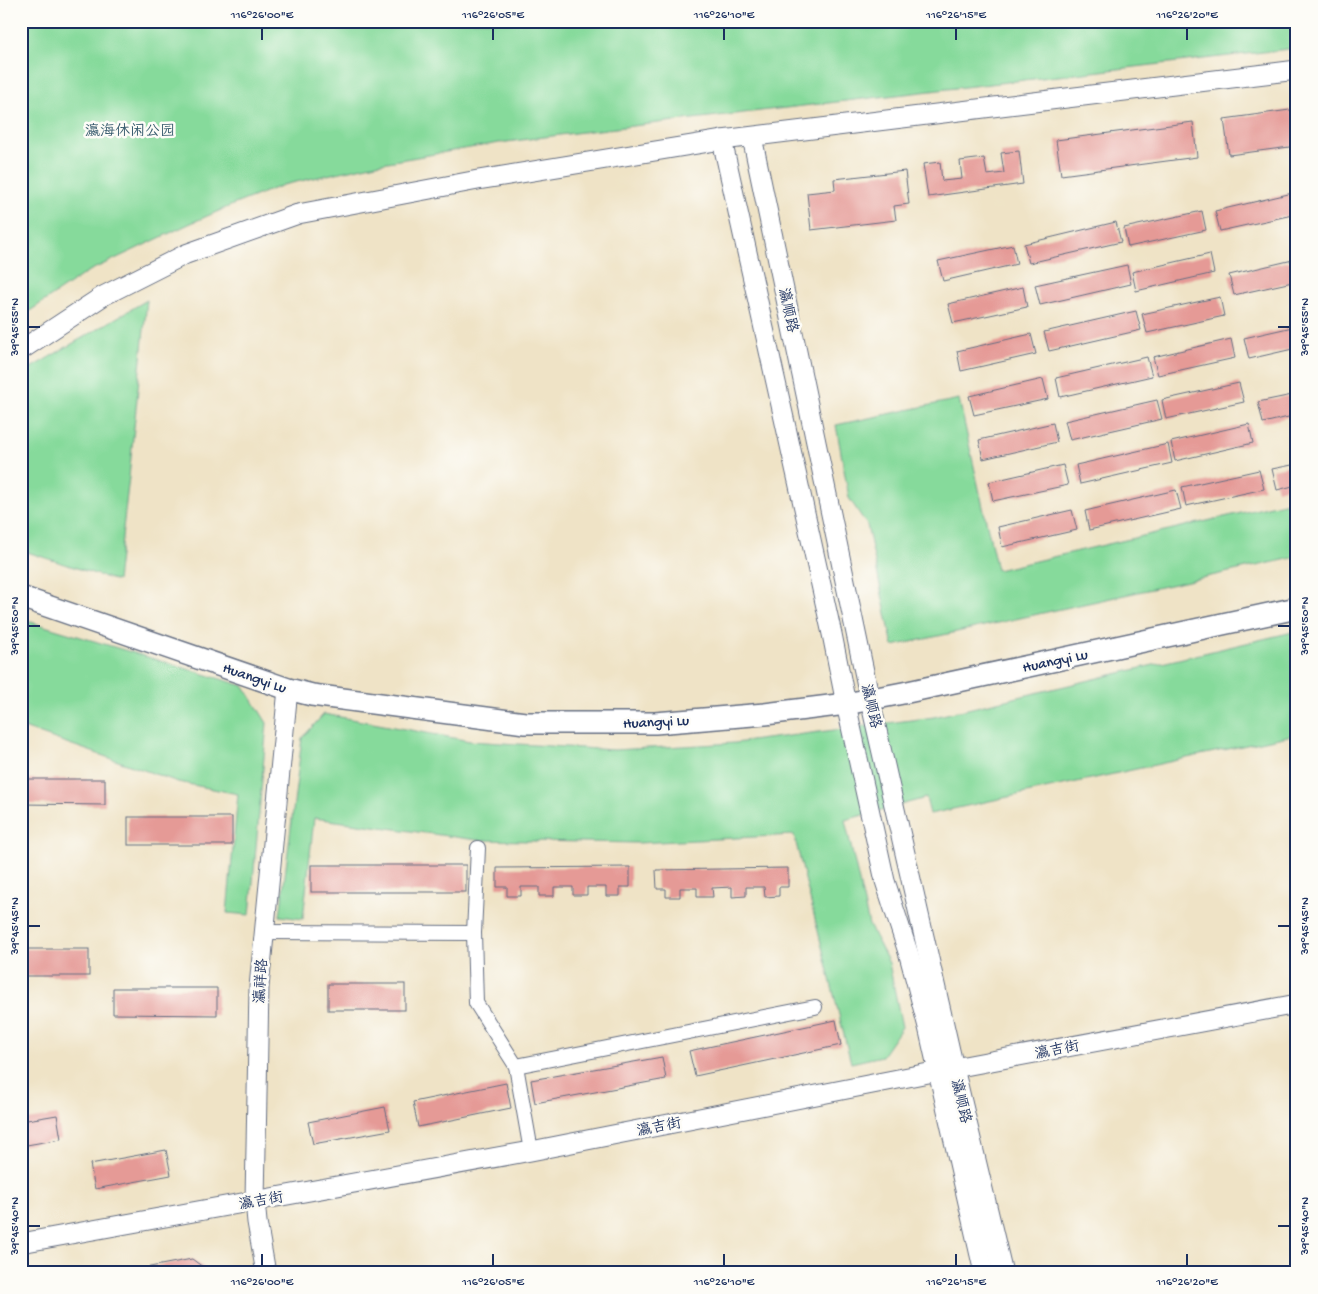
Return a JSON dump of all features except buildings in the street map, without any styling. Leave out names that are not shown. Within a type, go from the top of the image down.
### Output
[{"type":"main road","name":"Huangyi Lu","points":[[21,597],[288,689],[312,695],[525,723],[655,723],[764,714],[846,704],[1297,608]]},
{"type":"street","points":[[21,350],[103,296],[186,254],[298,214],[478,180],[722,140],[1297,70]]},
{"type":"street","name":"瀛顺路","points":[[752,137],[946,1070],[984,1273]]},
{"type":"street","name":"瀛顺路","points":[[722,140],[885,881],[909,955],[928,1027],[946,1070],[1003,1273]]},
{"type":"street","name":"瀛祥路","points":[[266,1273],[256,1222],[255,1201],[259,987],[288,689]]},
{"type":"street","points":[[478,848],[474,933],[476,1003],[516,1066],[531,1151]]},
{"type":"street","points":[[264,932],[474,933]]},
{"type":"street","name":"瀛吉街","points":[[21,1243],[531,1151],[1297,1004]]},
{"type":"street","points":[[516,1066],[815,1007]]},
{"type":"green space","name":"瀛海休闲公园","points":[[21,21],[1297,21],[1297,48],[590,131],[499,143],[376,164],[283,185],[235,204],[87,272],[21,317]]},
{"type":"green space","points":[[147,300],[117,581],[21,550],[21,375]]},
{"type":"green space","points":[[959,399],[997,570],[1297,500],[1297,557],[893,646],[867,525],[849,498],[836,425]]},
{"type":"green space","points":[[21,619],[244,686],[267,723],[250,915],[227,913],[238,794],[178,782],[21,727]]},
{"type":"green space","points":[[1297,631],[1297,734],[930,814],[926,798],[845,820],[869,925],[889,963],[902,1027],[882,1056],[851,1063],[794,835],[638,843],[477,840],[314,818],[303,919],[280,916],[302,738],[324,714],[470,741],[614,750],[735,743],[934,717]]}]
